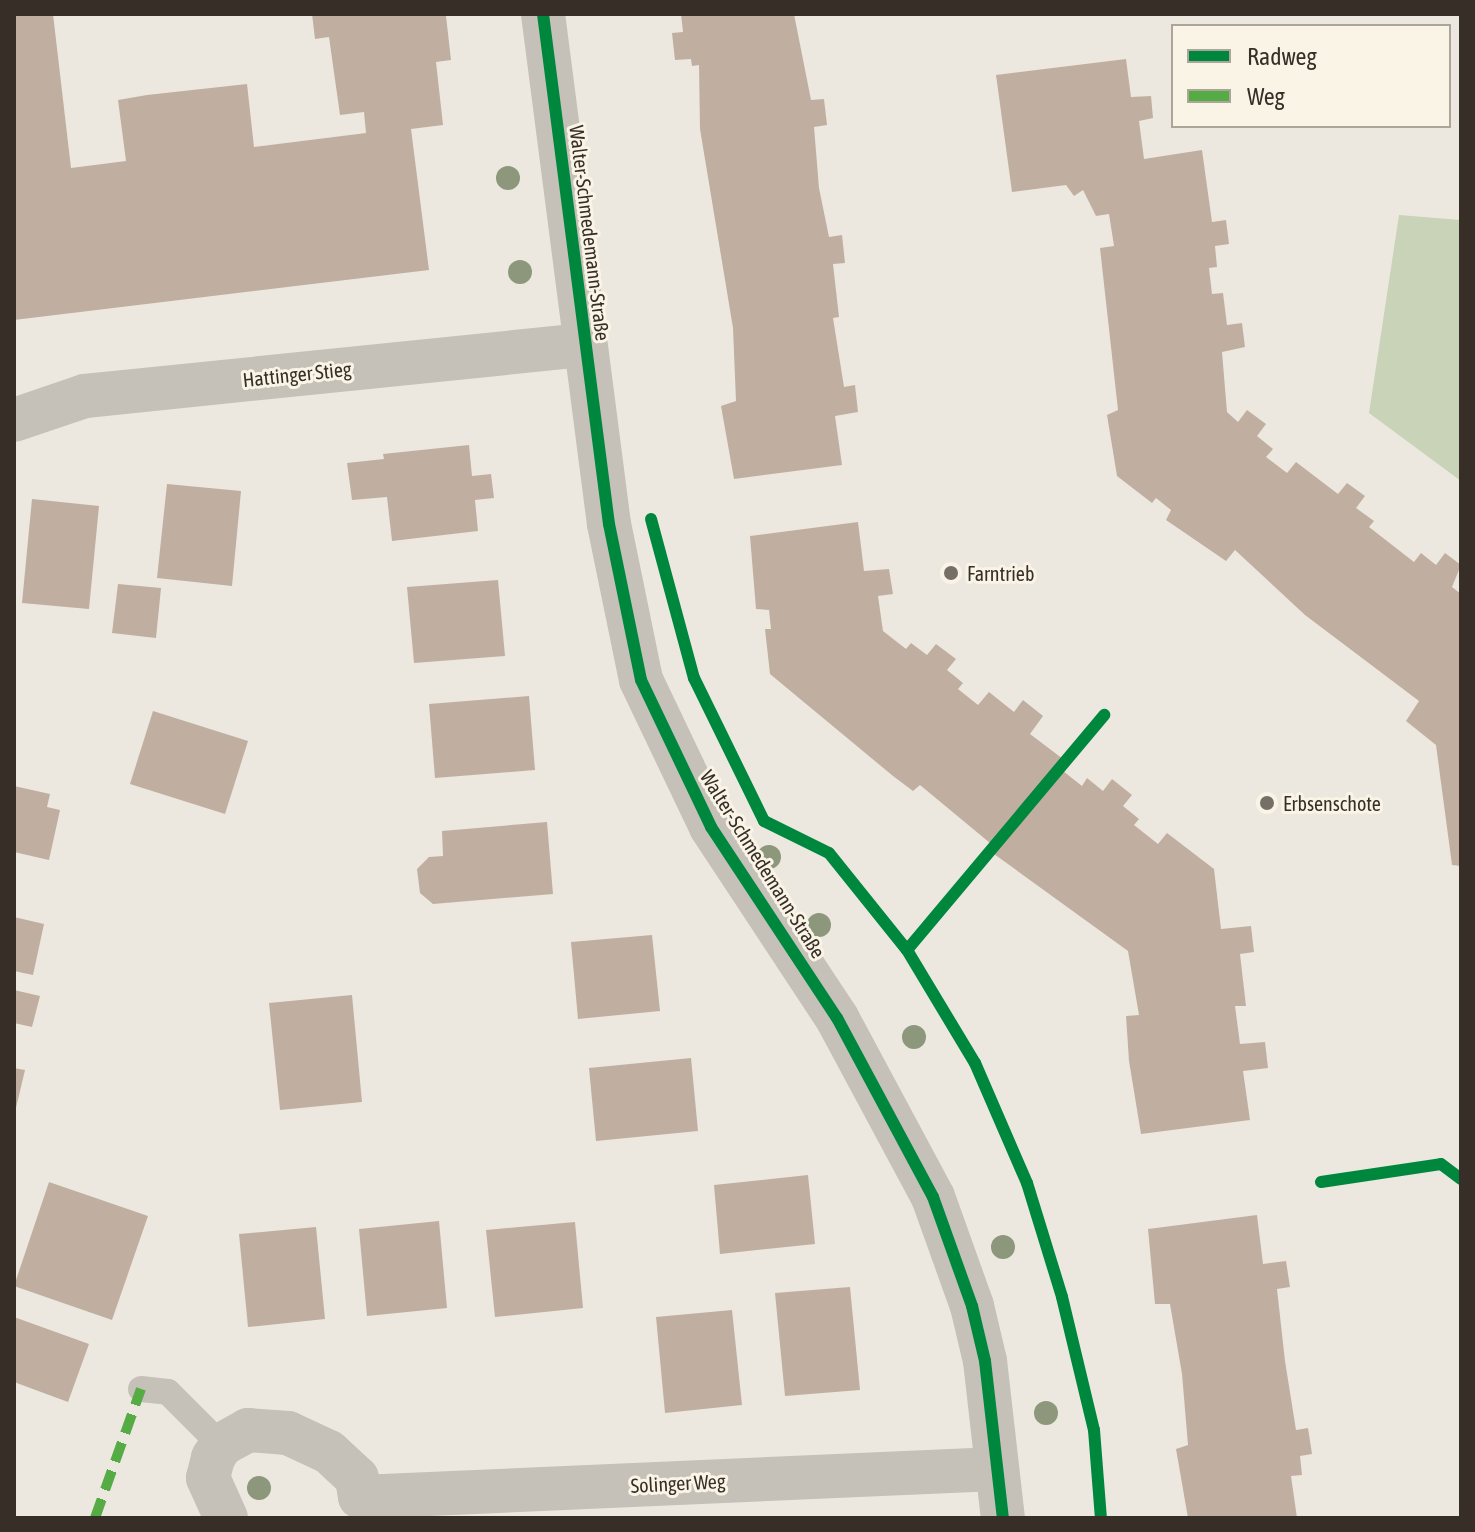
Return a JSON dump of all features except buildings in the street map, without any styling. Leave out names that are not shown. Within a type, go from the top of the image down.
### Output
[{"type":"street","name":"Walter-Schmedemann-Straße","points":[[543,14],[609,524],[641,680],[711,827],[843,1029],[933,1197],[972,1306],[985,1361],[1003,1518]]},
{"type":"street","name":"Hattinger Stieg","points":[[14,420],[85,396],[584,345]]},
{"type":"street","name":"Solinger Weg","points":[[221,1445],[248,1430],[288,1433],[329,1452],[357,1478],[353,1508],[996,1469]]},
{"type":"street","points":[[221,1445],[208,1478],[226,1518]]},
{"type":"lane","points":[[141,1389],[168,1392],[221,1445]]},
{"type":"green space","points":[[1399,215],[1461,220],[1461,481],[1369,413]]},
{"type":"marked path","points":[[95,1518],[141,1389]]},
{"type":"cycle path","points":[[543,14],[609,524],[641,680],[711,827],[837,1018],[933,1197],[972,1306],[985,1361],[1003,1518]]},
{"type":"cycle path","points":[[651,519],[694,678],[764,821],[829,853],[907,950],[975,1063],[1027,1183],[1062,1297],[1094,1430],[1101,1518]]},
{"type":"cycle path","points":[[907,950],[1104,715]]},
{"type":"cycle path","points":[[1321,1182],[1441,1164],[1461,1179]]},
{"type":"place","name":"Farntrieb","points":[[951,573]]},
{"type":"place","name":"Erbsenschote","points":[[1267,803]]}]
